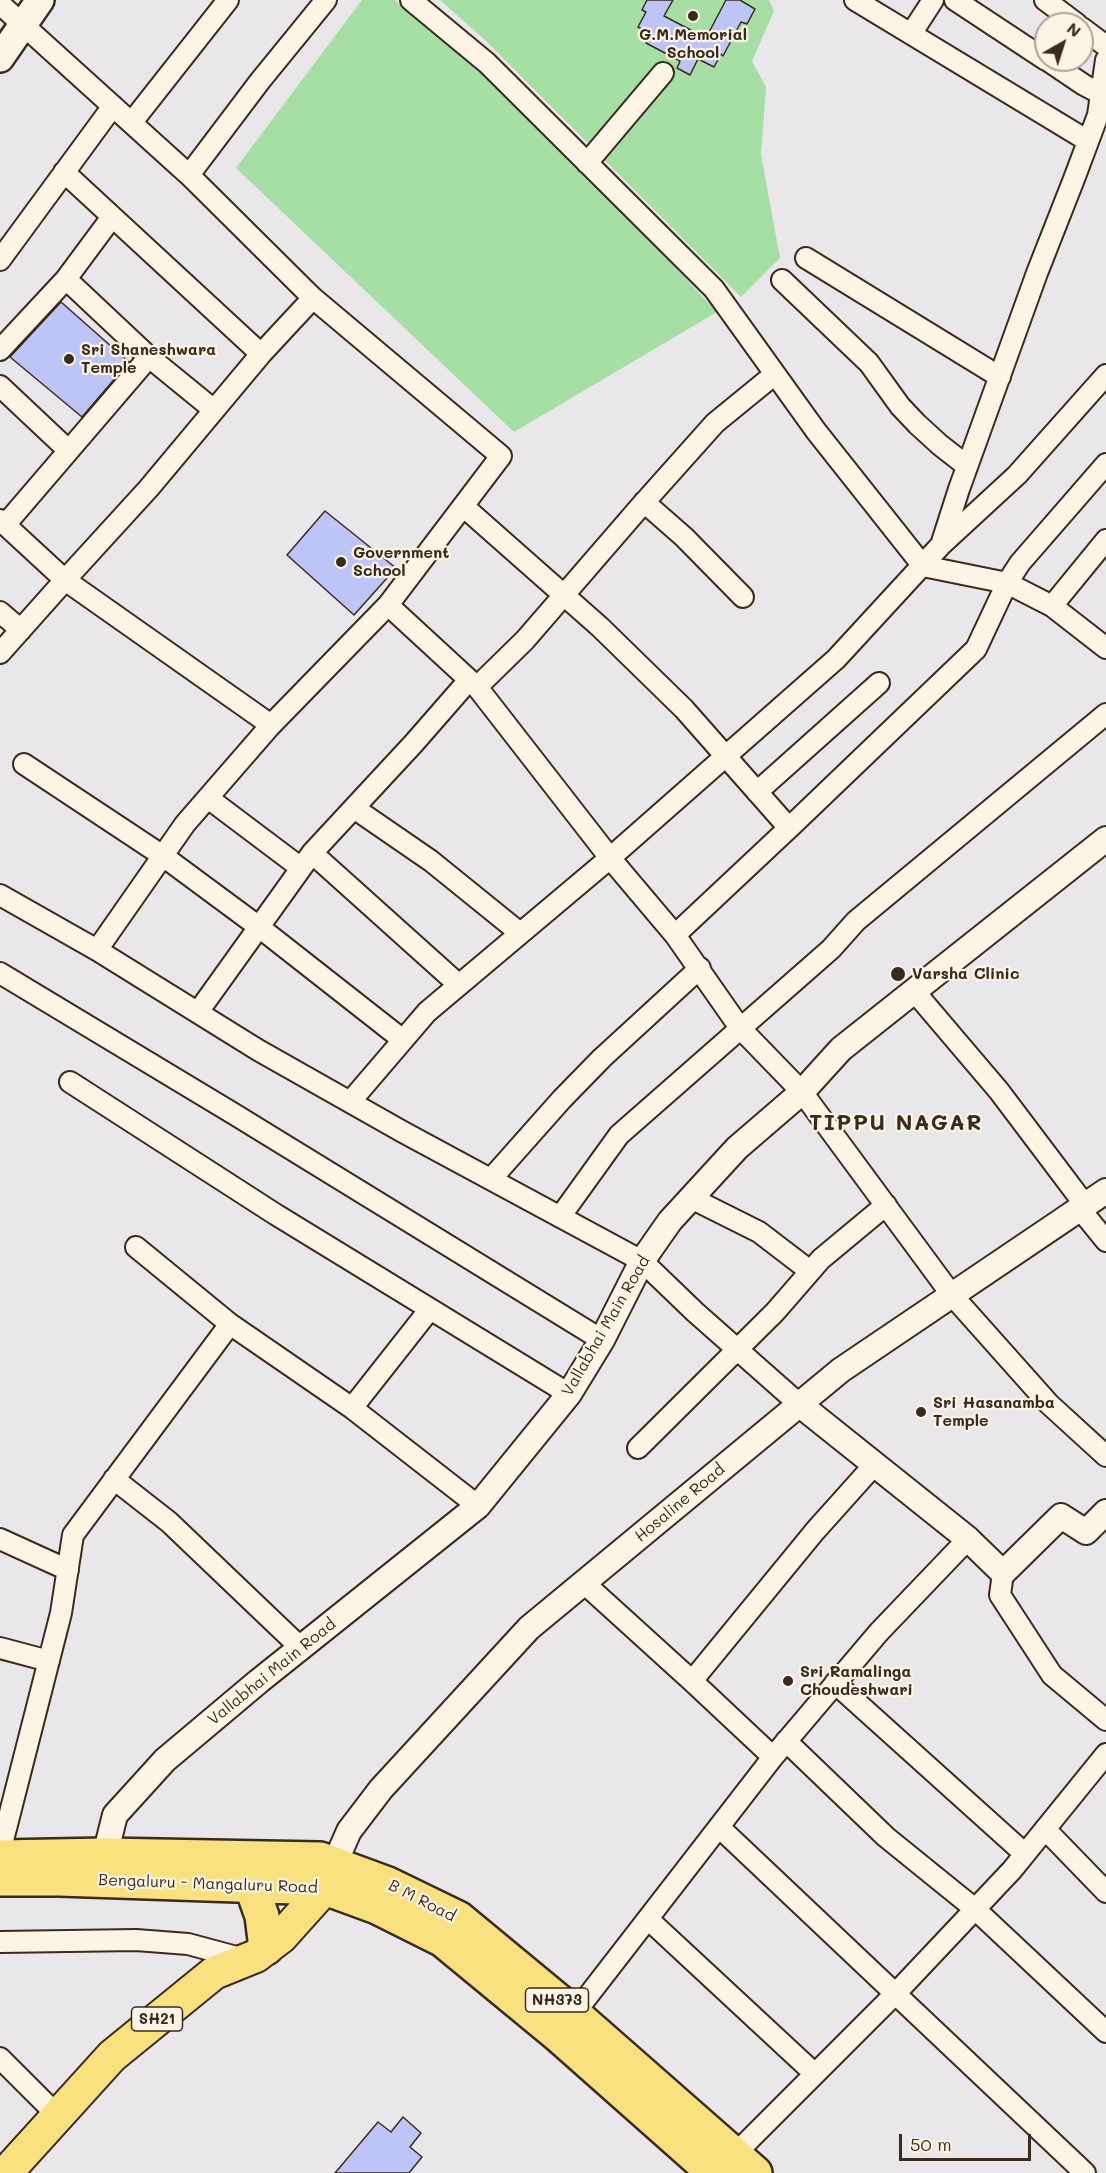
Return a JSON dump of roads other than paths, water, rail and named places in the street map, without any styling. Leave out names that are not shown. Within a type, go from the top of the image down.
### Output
[{"type":"highway","name":"NH373","points":[[0,1857],[105,1855],[320,1859],[330,1875]]},
{"type":"highway","name":"Bengaluru - Mangaluru Road","points":[[0,1879],[251,1885],[330,1875],[377,1907],[443,1940],[566,2024]]},
{"type":"highway","points":[[251,1885],[262,1916],[255,1954]]},
{"type":"highway","name":"NH373","points":[[566,2024],[734,2167]]},
{"type":"main road","points":[[0,58],[10,13],[40,0]]},
{"type":"main road","name":"SH21","points":[[6,2173],[112,2056],[214,1973],[255,1954],[281,1937],[330,1875]]},
{"type":"street","points":[[132,122],[228,0]]},
{"type":"street","points":[[189,175],[260,81],[326,0]]},
{"type":"street","points":[[411,0],[487,63],[714,289],[816,431],[923,566],[1007,583],[1052,606],[1106,648]]},
{"type":"street","points":[[855,0],[1088,141]]},
{"type":"street","points":[[911,34],[933,0]]},
{"type":"street","points":[[955,0],[1034,52]]},
{"type":"street","points":[[1045,0],[1061,12]]},
{"type":"street","points":[[10,13],[189,175],[313,298],[501,456],[388,605],[271,725],[185,824],[97,950]]},
{"type":"street","points":[[941,545],[999,377],[1098,115],[1106,60]]},
{"type":"street","points":[[1064,72],[1101,94]]},
{"type":"street","points":[[587,163],[663,73]]},
{"type":"street","points":[[0,260],[113,106]]},
{"type":"street","points":[[64,172],[261,354]]},
{"type":"street","points":[[0,350],[66,279],[112,217]]},
{"type":"street","points":[[806,258],[999,377]]},
{"type":"street","points":[[66,279],[148,357],[214,410]]},
{"type":"street","points":[[782,280],[869,363],[917,424],[940,446],[967,466]]},
{"type":"street","points":[[0,653],[148,488],[261,354],[313,298]]},
{"type":"street","points":[[148,357],[3,523],[65,580],[271,725]]},
{"type":"street","points":[[198,1012],[306,861],[473,684],[525,640],[715,423],[775,374]]},
{"type":"street","points":[[350,1102],[427,1012],[610,858],[836,658],[941,545],[1017,475],[1106,375]]},
{"type":"street","points":[[0,386],[68,450]]},
{"type":"street","points":[[675,935],[976,649],[1007,583],[1020,562],[1106,464]]},
{"type":"street","points":[[644,502],[684,537],[743,597]]},
{"type":"street","points":[[463,506],[600,627],[684,709],[789,828]]},
{"type":"street","points":[[1052,606],[1106,540]]},
{"type":"street","points":[[388,605],[473,684],[610,858],[675,935],[740,1028],[802,1092],[951,1294],[1049,1404],[1106,1456]]},
{"type":"street","points":[[0,612],[21,630]]},
{"type":"street","points":[[757,792],[879,683]]},
{"type":"street","points":[[560,1216],[619,1135],[831,949],[856,921],[1106,714]]},
{"type":"street","points":[[24,764],[163,856],[259,927],[403,1040]]},
{"type":"street","points":[[208,798],[306,861],[459,985]]},
{"type":"street","points":[[354,808],[431,861],[520,933]]},
{"type":"street","name":"Vallabhai Main Road","points":[[105,1855],[115,1815],[165,1760],[478,1506],[569,1394],[602,1340],[642,1261],[670,1221],[736,1149],[802,1092],[841,1049],[1106,839]]},
{"type":"street","points":[[0,895],[97,950],[258,1050],[642,1261],[737,1350],[799,1404],[968,1539],[1003,1573]]},
{"type":"street","points":[[491,1179],[594,1066],[700,968]]},
{"type":"street","points":[[0,973],[602,1340]]},
{"type":"street","points":[[914,991],[999,1091],[1106,1241]]},
{"type":"street","points":[[70,1082],[275,1214],[569,1394]]},
{"type":"street","name":"Hosaline Road","points":[[330,1875],[349,1831],[388,1781],[529,1628],[840,1370],[1106,1191]]},
{"type":"street","points":[[691,1198],[759,1232],[810,1271]]},
{"type":"street","points":[[638,1448],[775,1312],[821,1259],[886,1205]]},
{"type":"street","points":[[136,1247],[230,1324],[352,1408],[478,1506]]},
{"type":"street","points":[[352,1408],[430,1309]]},
{"type":"street","points":[[0,1852],[61,1613],[73,1535],[230,1324]]},
{"type":"street","points":[[692,1681],[815,1532],[875,1464]]},
{"type":"street","points":[[114,1479],[169,1521],[301,1648]]},
{"type":"street","points":[[1106,1512],[1086,1532],[1061,1516],[1003,1573],[1000,1595],[1052,1675],[1106,1720]]},
{"type":"street","points":[[0,1539],[68,1569]]},
{"type":"street","points":[[566,2024],[786,1741],[879,1632],[968,1539]]},
{"type":"street","points":[[584,1582],[773,1757]]},
{"type":"street","points":[[0,1648],[49,1661]]},
{"type":"street","points":[[836,1683],[1025,1854]]},
{"type":"street","points":[[786,1741],[886,1837],[975,1909],[1106,2032]]},
{"type":"street","points":[[734,2167],[815,2074],[896,1993],[1025,1854],[1106,1754]]},
{"type":"street","points":[[719,1827],[1085,2173]]},
{"type":"street","points":[[1045,1829],[1106,1892]]},
{"type":"street","points":[[648,1919],[815,2074]]},
{"type":"street","points":[[0,1942],[136,1940],[188,1944],[255,1954]]},
{"type":"street","points":[[0,2058],[58,2116]]},
{"type":"place","name":"G.M.Memorial School","points":[[693,16]]},
{"type":"place","name":"Sri Shaneshwara Temple","points":[[69,359]]},
{"type":"place","name":"Government School","points":[[341,562]]},
{"type":"place","name":"Varsha Clinic","points":[[898,974]]},
{"type":"place","name":"Sri Hasanamba Temple","points":[[921,1412]]},
{"type":"place","name":"Sri Ramalinga Choudeshwari","points":[[788,1681]]},
{"type":"district","name":"TIPPU NAGAR","points":[[896,1123]]}]
